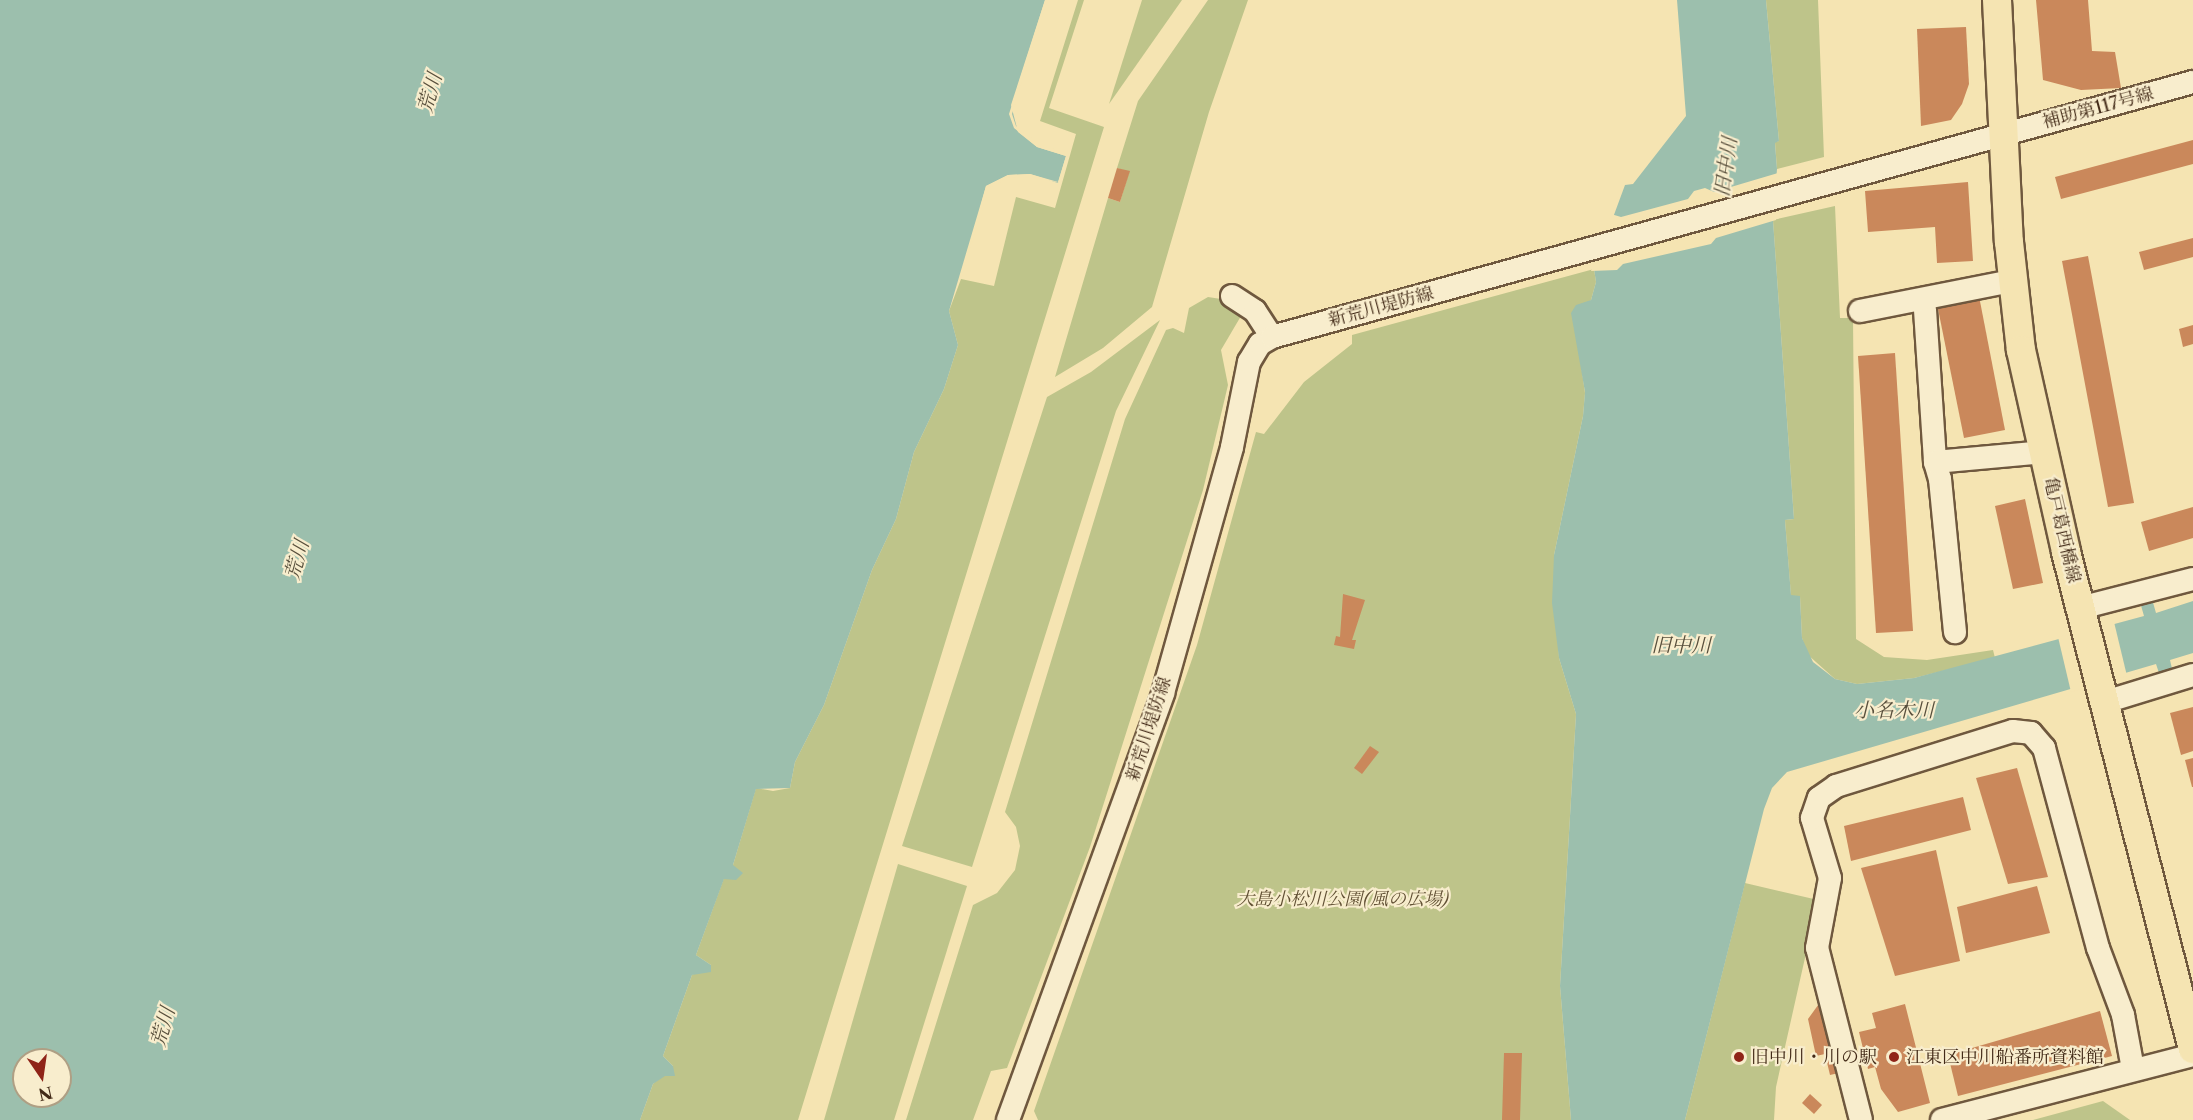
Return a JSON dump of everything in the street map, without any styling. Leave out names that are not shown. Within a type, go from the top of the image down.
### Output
[{"type":"main road","name":"亀戸葛西橋線","points":[[1997,0],[2002,134],[2012,281],[2021,350],[2081,611],[2186,989],[2193,1049]]},
{"type":"street","name":"補助第117号線","points":[[1795,191],[2193,82]]},
{"type":"street","name":"新荒川堤防線","points":[[1008,1120],[1163,693],[1232,447],[1250,362],[1260,344],[1272,337],[1795,191]]},
{"type":"street","points":[[1860,311],[2012,281]]},
{"type":"street","points":[[1232,296],[1255,311],[1272,337]]},
{"type":"street","points":[[1925,310],[1935,462],[1940,479],[1955,632]]},
{"type":"street","points":[[1935,462],[2045,452]]},
{"type":"street","points":[[2081,611],[2193,579]]},
{"type":"street","points":[[2104,699],[2193,675]]},
{"type":"street","points":[[1861,1120],[1817,948],[1830,878],[1812,818],[1819,798],[1836,786],[2013,731],[2031,733],[2044,748],[2098,948],[2123,1015],[2133,1069]]},
{"type":"street","points":[[1942,1120],[2193,1055]]},
{"type":"green space","points":[[1078,0],[1084,0],[1049,108],[1104,127],[798,1120],[640,1120],[653,1084],[673,1066],[663,1056],[692,975],[711,965],[696,955],[724,878],[733,865],[756,788],[773,791],[790,788],[795,762],[824,705],[872,570],[896,519],[914,452],[944,389],[958,345],[949,311],[961,279],[994,286],[1016,197],[1055,208],[1076,134],[1040,121]]},
{"type":"green space","points":[[1142,0],[1182,0],[1109,104]]},
{"type":"green space","points":[[1208,0],[1248,0],[1209,112],[1152,307],[1103,348],[1055,377],[1108,198],[1120,202],[1129,172],[1117,168],[1138,101]]},
{"type":"green space","points":[[1766,0],[1818,0],[1824,157],[1777,169],[1775,142],[1779,141]]},
{"type":"green space","points":[[1835,206],[1840,318],[1853,318],[1856,639],[1884,657],[1927,660],[1993,650],[1995,658],[1914,678],[1857,684],[1835,679],[1807,654],[1802,638],[1800,596],[1791,596],[1785,520],[1794,519],[1773,220]]},
{"type":"green space","name":"大島小松川公園(風の広場)","points":[[1594,269],[1596,282],[1591,300],[1574,316],[1585,393],[1583,416],[1554,555],[1559,658],[1576,714],[1560,986],[1571,1120],[1038,1120],[1034,1111],[1197,645],[1256,432],[1264,434],[1304,382],[1352,344],[1352,335]]},
{"type":"green space","points":[[1208,297],[1221,299],[1241,316],[1221,350],[1228,385],[1203,490],[1090,847],[1007,1068],[991,1071],[973,1120],[906,1120],[973,905],[997,893],[1015,870],[1020,846],[1016,827],[1005,812],[1125,419],[1166,330],[1173,328],[1184,333],[1189,308]]},
{"type":"green space","points":[[1160,320],[1116,411],[972,867],[902,846],[1047,397],[1091,372]]},
{"type":"green space","points":[[898,864],[967,886],[894,1120],[824,1120]]},
{"type":"green space","points":[[1745,883],[1818,900],[1776,1087],[1774,1120],[1685,1120]]},
{"type":"green space","points":[[2103,1101],[2130,1120],[2033,1120]]},
{"type":"water","name":"荒川","points":[[0,0],[1045,0],[1011,105],[1018,132],[1037,147],[1066,156],[1058,183],[1030,174],[1008,175],[986,186],[949,311],[958,345],[944,389],[914,452],[896,519],[872,570],[824,705],[795,762],[790,788],[756,789],[733,865],[743,873],[736,880],[724,879],[696,955],[711,965],[711,972],[692,975],[663,1056],[673,1066],[675,1076],[665,1076],[653,1084],[640,1120],[0,1120]]},
{"type":"water","name":"旧中川","points":[[1677,0],[1766,0],[1779,141],[1775,143],[1777,169],[1773,220],[1794,519],[1785,520],[1791,595],[1800,596],[1802,638],[1813,662],[1835,679],[1857,684],[1914,678],[2144,616],[2140,602],[2152,599],[2156,613],[2193,601],[2193,653],[2170,660],[2173,673],[2160,676],[2156,664],[1787,772],[1772,788],[1764,809],[1685,1120],[1571,1120],[1560,986],[1576,714],[1559,658],[1552,603],[1554,555],[1583,416],[1585,392],[1571,313],[1576,305],[1591,300],[1596,282],[1594,269],[1625,185],[1633,184],[1686,116]]},
{"type":"pier","points":[[1045,0],[1048,0],[1012,114],[1016,126],[1039,144],[1068,154],[1061,183],[1030,177],[1008,178],[989,188],[961,279],[986,186],[1008,175],[1030,174],[1058,182],[1066,156],[1037,147],[1014,128],[1009,114]]},
{"type":"pier","points":[[1778,173],[1776,220],[1716,238],[1711,244],[1623,264],[1617,270],[1591,271],[1611,214],[1621,217],[1688,199],[1694,191],[1705,188],[1714,192]]},
{"type":"pier","points":[[2114,622],[2127,676],[2071,692],[2058,637]]},
{"type":"building","points":[[2036,0],[2088,0],[2092,51],[2115,52],[2121,88],[2081,90],[2043,80]]},
{"type":"building","points":[[1966,27],[1969,84],[1962,104],[1951,120],[1921,126],[1917,29]]},
{"type":"building","points":[[2193,140],[2193,164],[2061,199],[2055,177]]},
{"type":"building","points":[[1117,168],[1130,171],[1120,202],[1108,198]]},
{"type":"building","points":[[1968,182],[1973,261],[1937,263],[1935,227],[1868,232],[1865,191]]},
{"type":"building","points":[[2193,238],[2193,257],[2144,270],[2139,252]]},
{"type":"building","points":[[2088,256],[2134,503],[2108,507],[2062,261]]},
{"type":"building","points":[[1978,291],[2005,430],[1964,438],[1936,299]]},
{"type":"building","points":[[2193,325],[2193,344],[2183,347],[2179,329]]},
{"type":"building","points":[[1895,353],[1913,631],[1876,633],[1858,356]]},
{"type":"building","points":[[2025,499],[2043,583],[2013,589],[1995,506]]},
{"type":"building","points":[[2193,507],[2193,538],[2149,551],[2141,522]]},
{"type":"building","points":[[1343,594],[1365,600],[1352,640],[1356,640],[1354,649],[1334,645],[1336,636],[1340,637]]},
{"type":"building","points":[[2193,707],[2193,751],[2181,755],[2170,713]]},
{"type":"building","points":[[1370,746],[1379,752],[1362,774],[1354,768]]},
{"type":"building","points":[[2193,758],[2193,787],[2192,787],[2185,760]]},
{"type":"building","points":[[2017,768],[2048,877],[2008,884],[1976,778]]},
{"type":"building","points":[[1963,797],[1971,830],[1851,861],[1844,826]]},
{"type":"building","points":[[1936,850],[1960,961],[1895,976],[1861,868]]},
{"type":"building","points":[[2037,886],[2050,933],[1966,953],[1957,907]]},
{"type":"building","points":[[1821,1001],[1843,1072],[1830,1075],[1825,1054],[1816,1056],[1808,1019]]},
{"type":"building","points":[[1905,1004],[1930,1103],[1898,1112],[1881,1089],[1875,1067],[1868,1069],[1859,1032],[1876,1028],[1872,1013]]},
{"type":"building","points":[[2100,1011],[2112,1056],[1958,1096],[1948,1055]]},
{"type":"building","points":[[1504,1053],[1522,1053],[1520,1120],[1502,1120]]},
{"type":"building","points":[[1810,1094],[1822,1105],[1814,1114],[1802,1103]]},
{"type":"place","name":"旧中川・川の駅","points":[[1739,1057]]},
{"type":"place","name":"江東区中川船番所資料館","points":[[1894,1057]]},
{"type":"water label","name":"小名木川","points":[[1894,710]]}]
